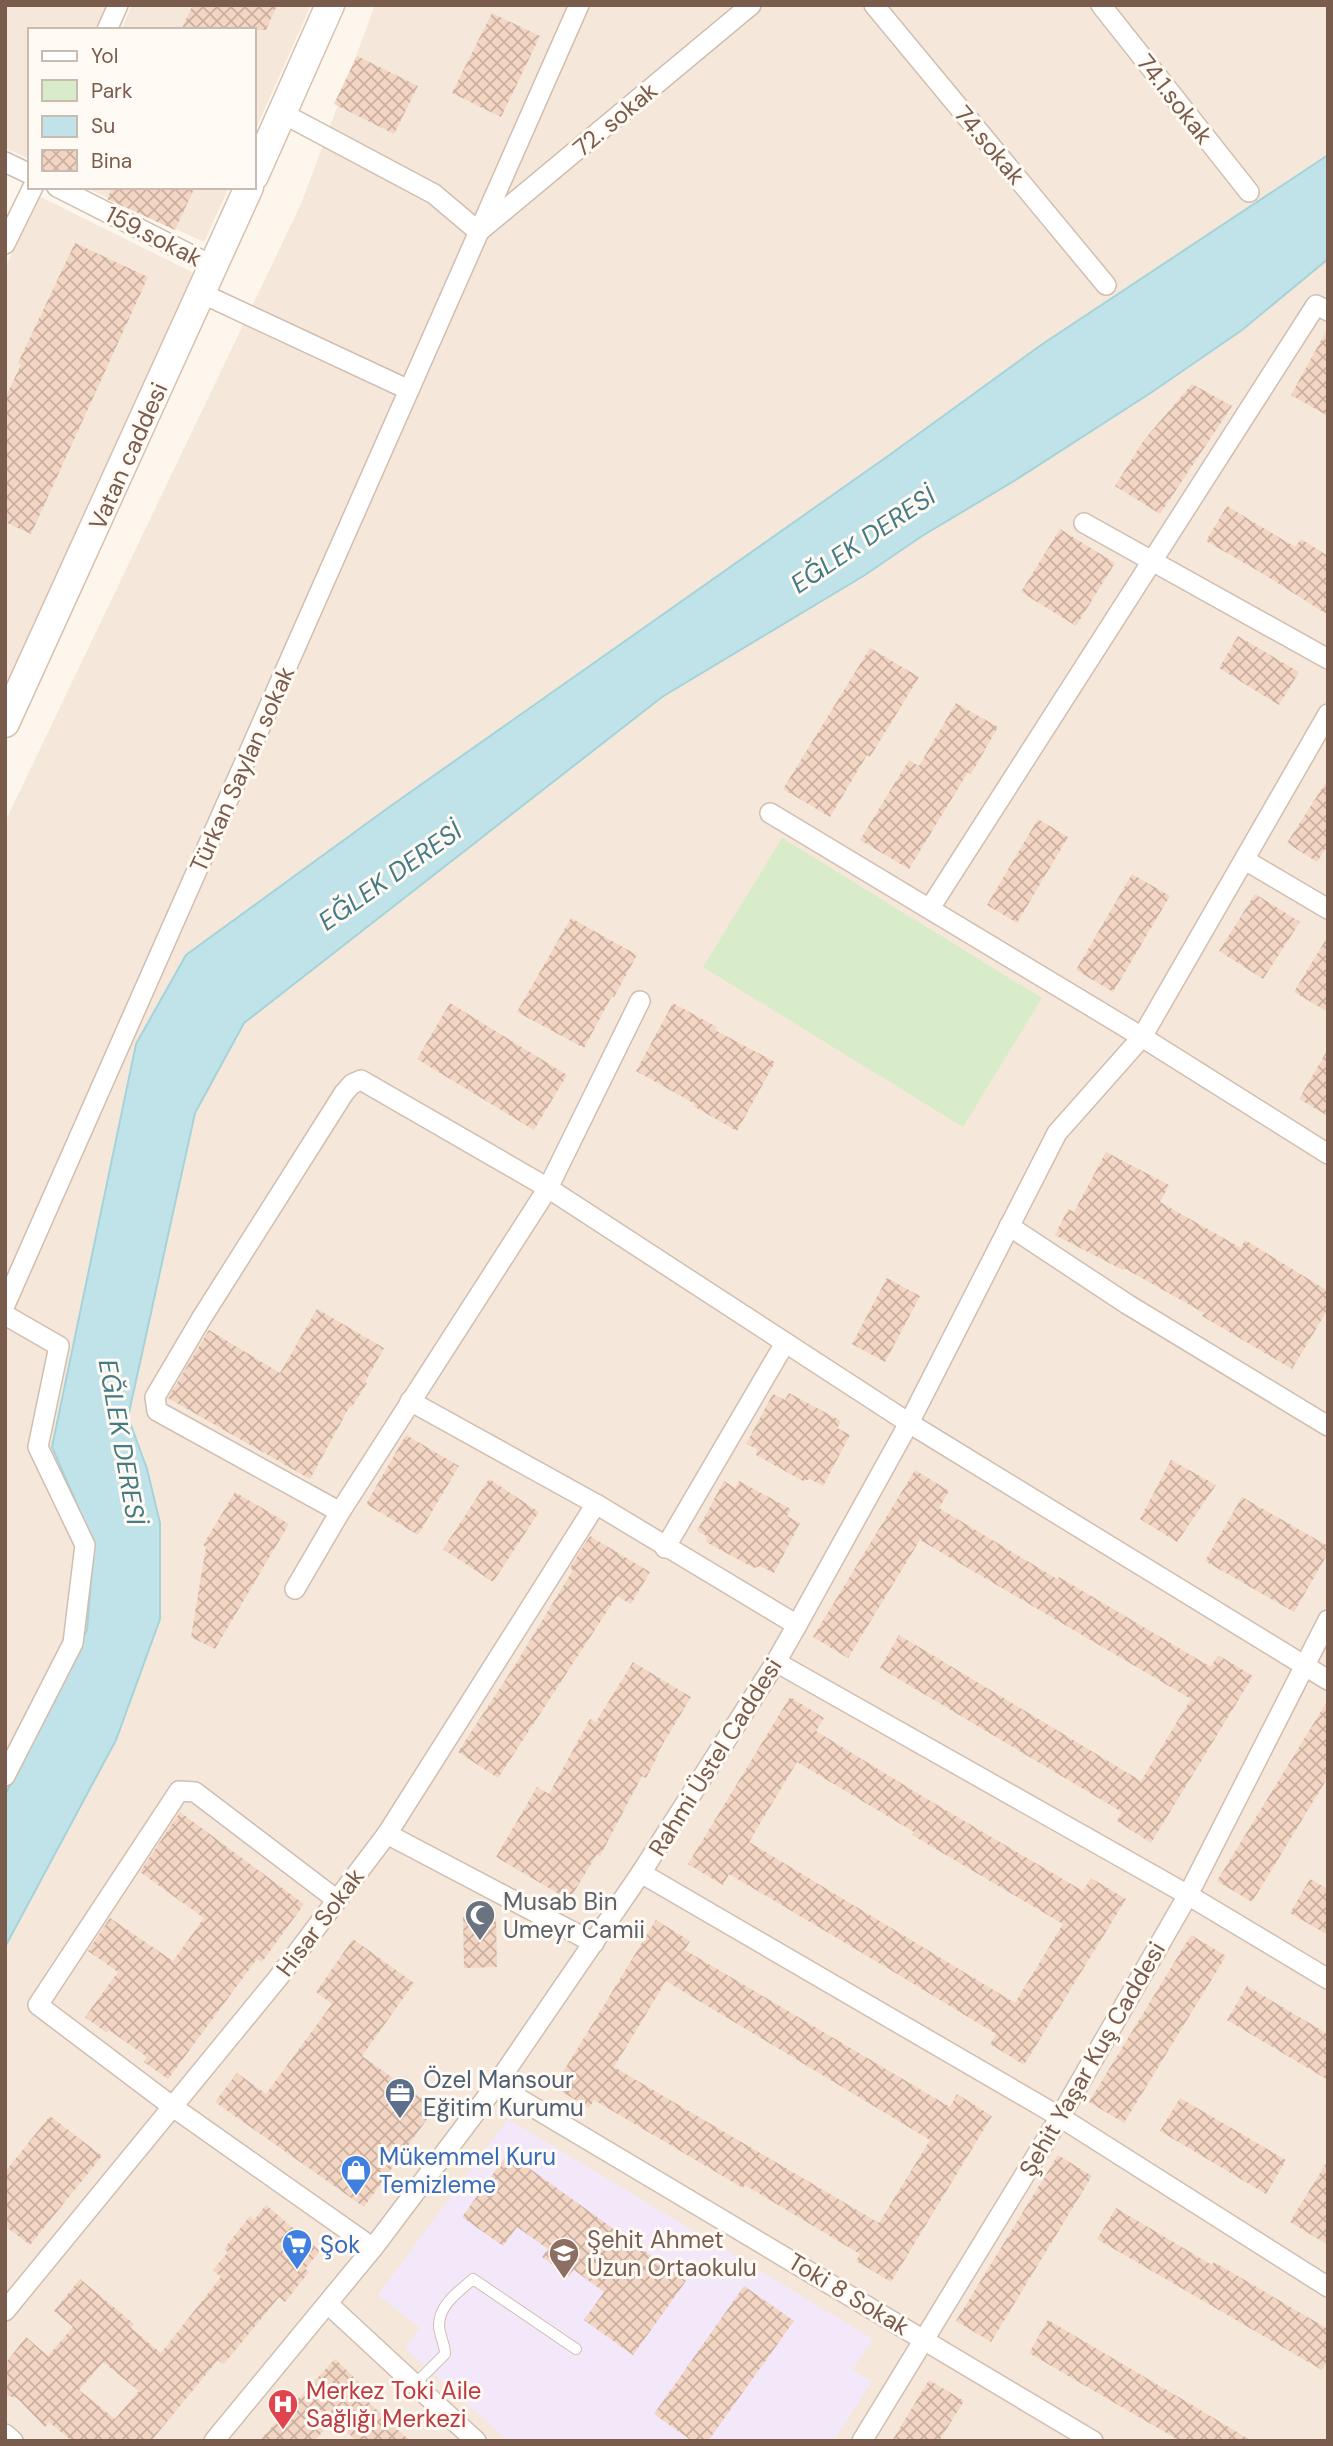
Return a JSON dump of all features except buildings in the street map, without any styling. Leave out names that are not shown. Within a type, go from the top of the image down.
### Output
[{"type":"street","points":[[108,28],[118,5]]},
{"type":"street","points":[[256,172],[330,5]]},
{"type":"street","name":"Türkan Saylan sokak","points":[[5,1305],[579,5]]},
{"type":"street","name":"74.sokak","points":[[874,5],[1106,285]]},
{"type":"street","name":"74.1.sokak","points":[[1101,5],[1249,192]]},
{"type":"street","name":"72. sokak","points":[[479,232],[746,7]]},
{"type":"street","points":[[282,113],[434,194],[479,232]]},
{"type":"street","points":[[5,162],[28,173]]},
{"type":"street","points":[[5,244],[32,189]]},
{"type":"street","name":"159.sokak","points":[[61,189],[214,266]]},
{"type":"street","name":"Vatan caddesi","points":[[6,720],[247,189]]},
{"type":"street","points":[[201,293],[409,390]]},
{"type":"street","points":[[930,908],[1316,305],[1328,311]]},
{"type":"street","points":[[1084,523],[1328,659]]},
{"type":"street","name":"Rahmi Üstel Caddesi","points":[[214,2441],[373,2248],[496,2085],[641,1873],[797,1625],[909,1423],[1057,1133],[1142,1037],[1328,714]]},
{"type":"street","points":[[771,813],[1142,1037],[1328,1154]]},
{"type":"street","points":[[1245,860],[1328,909]]},
{"type":"street","points":[[295,1588],[410,1401],[548,1188],[640,1000]]},
{"type":"street","points":[[340,1512],[157,1411],[155,1397],[344,1093],[352,1084],[361,1080],[548,1188],[909,1423],[1328,1680]]},
{"type":"street","points":[[1009,1226],[1127,1304],[1328,1426]]},
{"type":"street","points":[[5,1315],[59,1346],[38,1447],[85,1545],[74,1643],[5,1776]]},
{"type":"street","points":[[665,1548],[785,1343]]},
{"type":"street","points":[[410,1401],[596,1504],[665,1548],[797,1625]]},
{"type":"street","name":"Hisar Sokak","points":[[5,2311],[278,1978],[387,1834],[596,1504]]},
{"type":"street","name":"Şehit Yaşar Kuş Caddesi","points":[[862,2441],[1060,2117],[1188,1895],[1328,1620]]},
{"type":"street","points":[[776,1662],[1188,1895],[1328,1979]]},
{"type":"street","points":[[337,1900],[195,1792],[179,1791],[38,2005],[173,2107],[373,2248]]},
{"type":"street","points":[[387,1834],[594,1943]]},
{"type":"street","points":[[641,1873],[1060,2117],[1327,2285]]},
{"type":"street","name":"Toki 8 Sokak","points":[[496,2085],[1093,2441]]},
{"type":"street","points":[[328,2304],[476,2441]]},
{"type":"street","points":[[5,2434],[13,2441]]},
{"type":"lane","points":[[414,2385],[445,2354],[445,2341],[439,2328],[441,2312],[473,2279],[576,2349]]},
{"type":"shaded area","points":[[5,5],[107,5],[96,28],[28,28],[28,158],[5,148]]},
{"type":"shaded area","points":[[132,5],[311,5],[256,129],[256,28],[122,28]]},
{"type":"shaded area","points":[[375,5],[1328,5],[1328,2441],[5,2441],[5,822],[301,204]]},
{"type":"shaded area","points":[[88,189],[228,189],[204,242]]},
{"type":"shaded area","points":[[39,196],[194,273],[5,695],[5,268]]},
{"type":"shaded area","name":"Şehit Ahmet Uzun Ortaokulu","points":[[508,2119],[873,2339],[852,2370],[872,2381],[834,2441],[508,2441],[405,2348],[420,2328],[378,2295]]},
{"type":"green space","points":[[782,838],[1042,998],[963,1127],[703,967]]},
{"type":"water","name":"EĞLEK DERESİ","points":[[1328,155],[1328,259],[1242,330],[1014,481],[922,536],[865,575],[662,697],[244,1023],[195,1113],[128,1417],[147,1469],[160,1523],[160,1619],[116,1740],[5,1947],[5,1795],[87,1630],[94,1544],[52,1447],[136,1044],[186,955],[392,805],[1041,345]]},
{"type":"place","name":"Musab Bin Umeyr Camii","points":[[480,1942]]},
{"type":"place","name":"Özel Mansour Eğitim Kurumu","points":[[400,2120]]},
{"type":"place","name":"Mükemmel Kuru Temizleme","points":[[356,2197]]},
{"type":"place","name":"Şok","points":[[297,2271]]},
{"type":"place","name":"Şehit Ahmet Uzun Ortaokulu","points":[[564,2280]]},
{"type":"place","name":"Merkez Toki Aile Sağlığı Merkezi","points":[[283,2431]]}]
